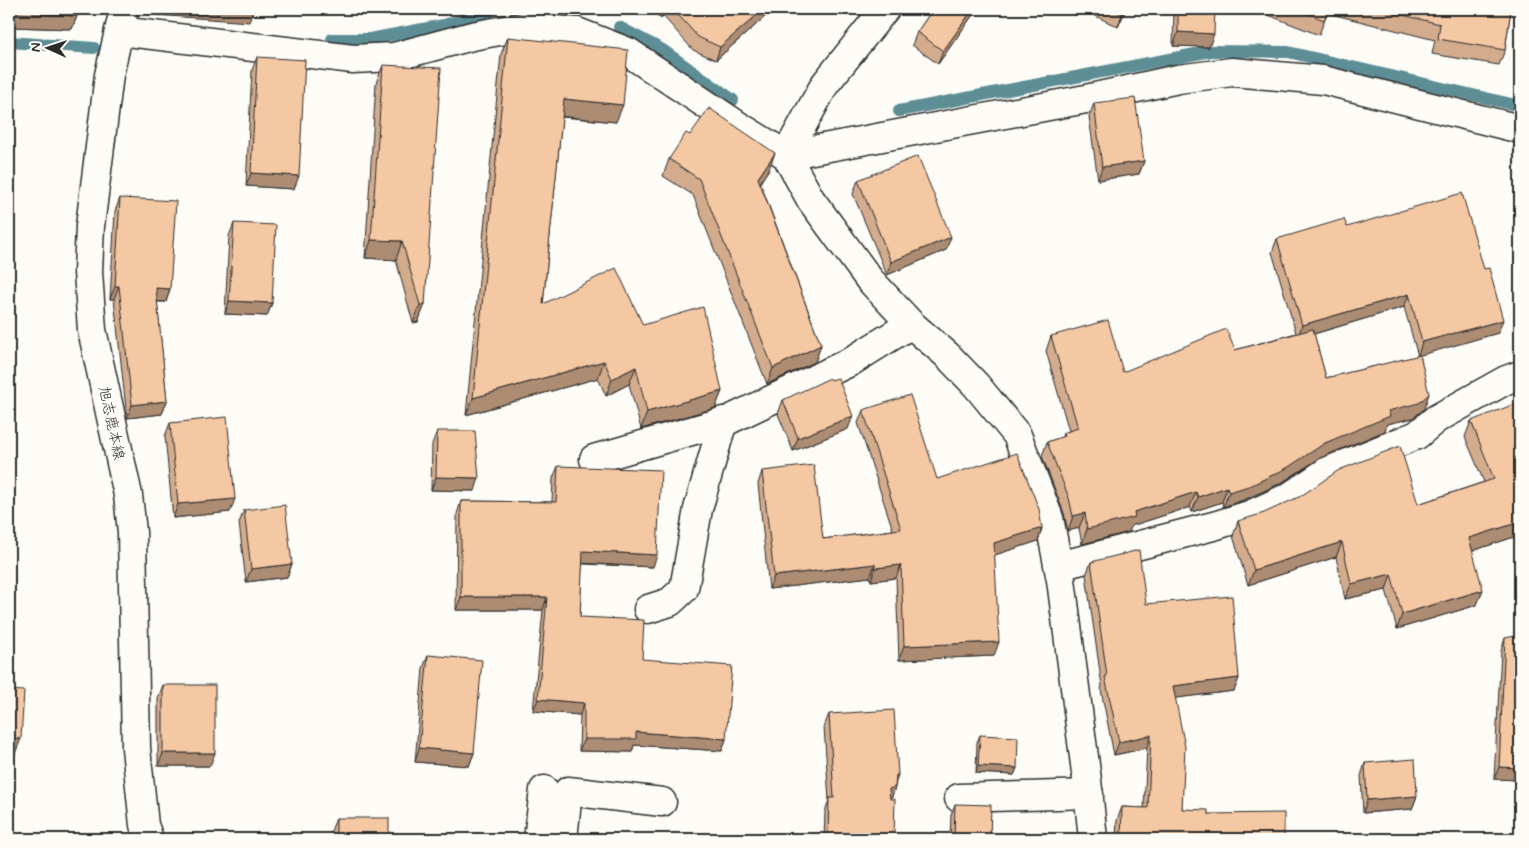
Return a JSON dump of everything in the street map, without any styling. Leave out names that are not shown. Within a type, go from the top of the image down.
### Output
[{"type":"street","points":[[786,155],[825,84],[885,9]]},
{"type":"street","points":[[122,20],[353,59],[394,57],[472,36],[522,26],[577,32],[628,52],[737,126],[786,155],[811,200],[869,279],[911,324],[947,355],[970,379],[1017,434],[1049,518],[1059,566],[1089,794],[1093,839]]},
{"type":"street","name":"旭志鹿本線","points":[[122,20],[108,84],[90,226],[88,272],[92,330],[128,495],[132,532],[136,748],[144,825],[149,839]]},
{"type":"street","points":[[786,155],[1178,79],[1232,72],[1323,80],[1520,129]]},
{"type":"street","points":[[594,459],[723,421],[850,362],[911,324]]},
{"type":"street","points":[[1059,566],[1217,526],[1252,514],[1289,497],[1326,472],[1418,435],[1436,419],[1506,380],[1520,376]]},
{"type":"street","points":[[648,609],[670,602],[684,588],[698,509],[723,421]]},
{"type":"street","points":[[538,839],[544,790]]},
{"type":"street","points":[[563,839],[568,791],[662,802]]},
{"type":"street","points":[[958,798],[1089,794]]},
{"type":"building","points":[[16,9],[77,9],[77,16],[15,13]]},
{"type":"building","points":[[673,9],[764,9],[720,47],[698,37]]},
{"type":"building","points":[[933,9],[973,9],[943,51],[917,32]]},
{"type":"building","points":[[1112,9],[1125,9],[1122,14]]},
{"type":"building","points":[[1178,9],[1215,9],[1214,34],[1178,32]]},
{"type":"building","points":[[1297,9],[1328,9],[1324,20]]},
{"type":"building","points":[[1378,9],[1511,9],[1505,50],[1438,39],[1440,24]]},
{"type":"building","points":[[508,37],[628,50],[623,105],[564,99],[543,304],[616,268],[643,325],[703,307],[722,391],[647,412],[636,367],[612,379],[604,361],[473,398]]},
{"type":"building","points":[[257,57],[305,60],[299,176],[251,173]]},
{"type":"building","points":[[383,65],[441,68],[425,304],[420,305],[402,241],[371,240]]},
{"type":"building","points":[[1135,98],[1144,161],[1102,167],[1094,103]]},
{"type":"building","points":[[709,108],[775,153],[758,178],[821,345],[773,368],[699,179],[669,159],[686,133],[690,135]]},
{"type":"building","points":[[918,156],[951,237],[891,262],[858,180]]},
{"type":"building","points":[[1462,193],[1484,269],[1489,268],[1503,320],[1422,342],[1409,294],[1302,325],[1277,239],[1344,219],[1347,227]]},
{"type":"building","points":[[120,198],[176,201],[170,289],[156,288],[167,401],[132,405],[119,286],[115,286]]},
{"type":"building","points":[[234,223],[276,225],[272,303],[229,301]]},
{"type":"building","points":[[1108,320],[1123,372],[1226,329],[1235,350],[1313,329],[1326,378],[1420,355],[1429,394],[1419,403],[1388,411],[1390,416],[1325,443],[1287,468],[1252,485],[1229,492],[1227,487],[1198,497],[1196,492],[1134,512],[1135,517],[1087,529],[1085,513],[1073,516],[1069,498],[1047,442],[1064,436],[1063,433],[1078,428],[1051,336]]},
{"type":"building","points":[[830,378],[831,380],[838,378],[853,416],[798,438],[783,400]]},
{"type":"building","points":[[910,395],[937,479],[1017,453],[1039,509],[1042,528],[994,543],[999,642],[904,646],[901,565],[875,568],[875,564],[774,576],[762,471],[814,465],[823,539],[901,529],[863,410]]},
{"type":"building","points":[[1520,402],[1520,522],[1469,538],[1483,590],[1402,614],[1391,574],[1351,584],[1342,542],[1254,570],[1238,521],[1264,513],[1301,496],[1339,470],[1400,446],[1418,504],[1494,479],[1471,421]]},
{"type":"building","points":[[227,417],[235,499],[178,504],[170,423]]},
{"type":"building","points":[[437,431],[475,431],[479,478],[436,477]]},
{"type":"building","points":[[558,466],[661,470],[657,555],[583,551],[580,617],[644,620],[642,659],[732,666],[726,739],[636,732],[636,739],[584,739],[584,703],[538,699],[547,597],[461,597],[461,501],[556,502]]},
{"type":"building","points":[[285,505],[292,564],[251,569],[244,510]]},
{"type":"building","points":[[1139,550],[1146,604],[1232,596],[1239,678],[1173,686],[1185,747],[1182,809],[1208,810],[1208,814],[1284,813],[1284,839],[1121,839],[1122,807],[1148,808],[1151,735],[1119,742],[1105,677],[1107,676],[1091,562]]},
{"type":"building","points":[[1520,635],[1520,768],[1499,767],[1505,638]]},
{"type":"building","points":[[428,655],[482,660],[474,753],[419,748]]},
{"type":"building","points":[[163,685],[215,685],[215,753],[163,753]]},
{"type":"building","points":[[9,690],[24,691],[21,739],[9,738]]},
{"type":"building","points":[[894,710],[898,775],[896,775],[895,787],[889,789],[890,799],[895,799],[894,837],[828,835],[829,798],[834,798],[829,714]]},
{"type":"building","points":[[980,735],[1018,737],[1017,768],[978,766]]},
{"type":"building","points":[[1415,759],[1417,796],[1367,800],[1365,763]]},
{"type":"building","points":[[955,804],[991,805],[990,839],[954,839]]},
{"type":"building","points":[[336,818],[389,818],[389,836],[454,839],[336,839]]},
{"type":"waterway","points":[[332,39],[370,39],[444,25],[489,12]]},
{"type":"waterway","points":[[619,27],[661,49],[733,100]]},
{"type":"waterway","points":[[9,42],[94,48]]},
{"type":"waterway","points":[[899,111],[1211,51],[1288,52],[1520,106]]}]
